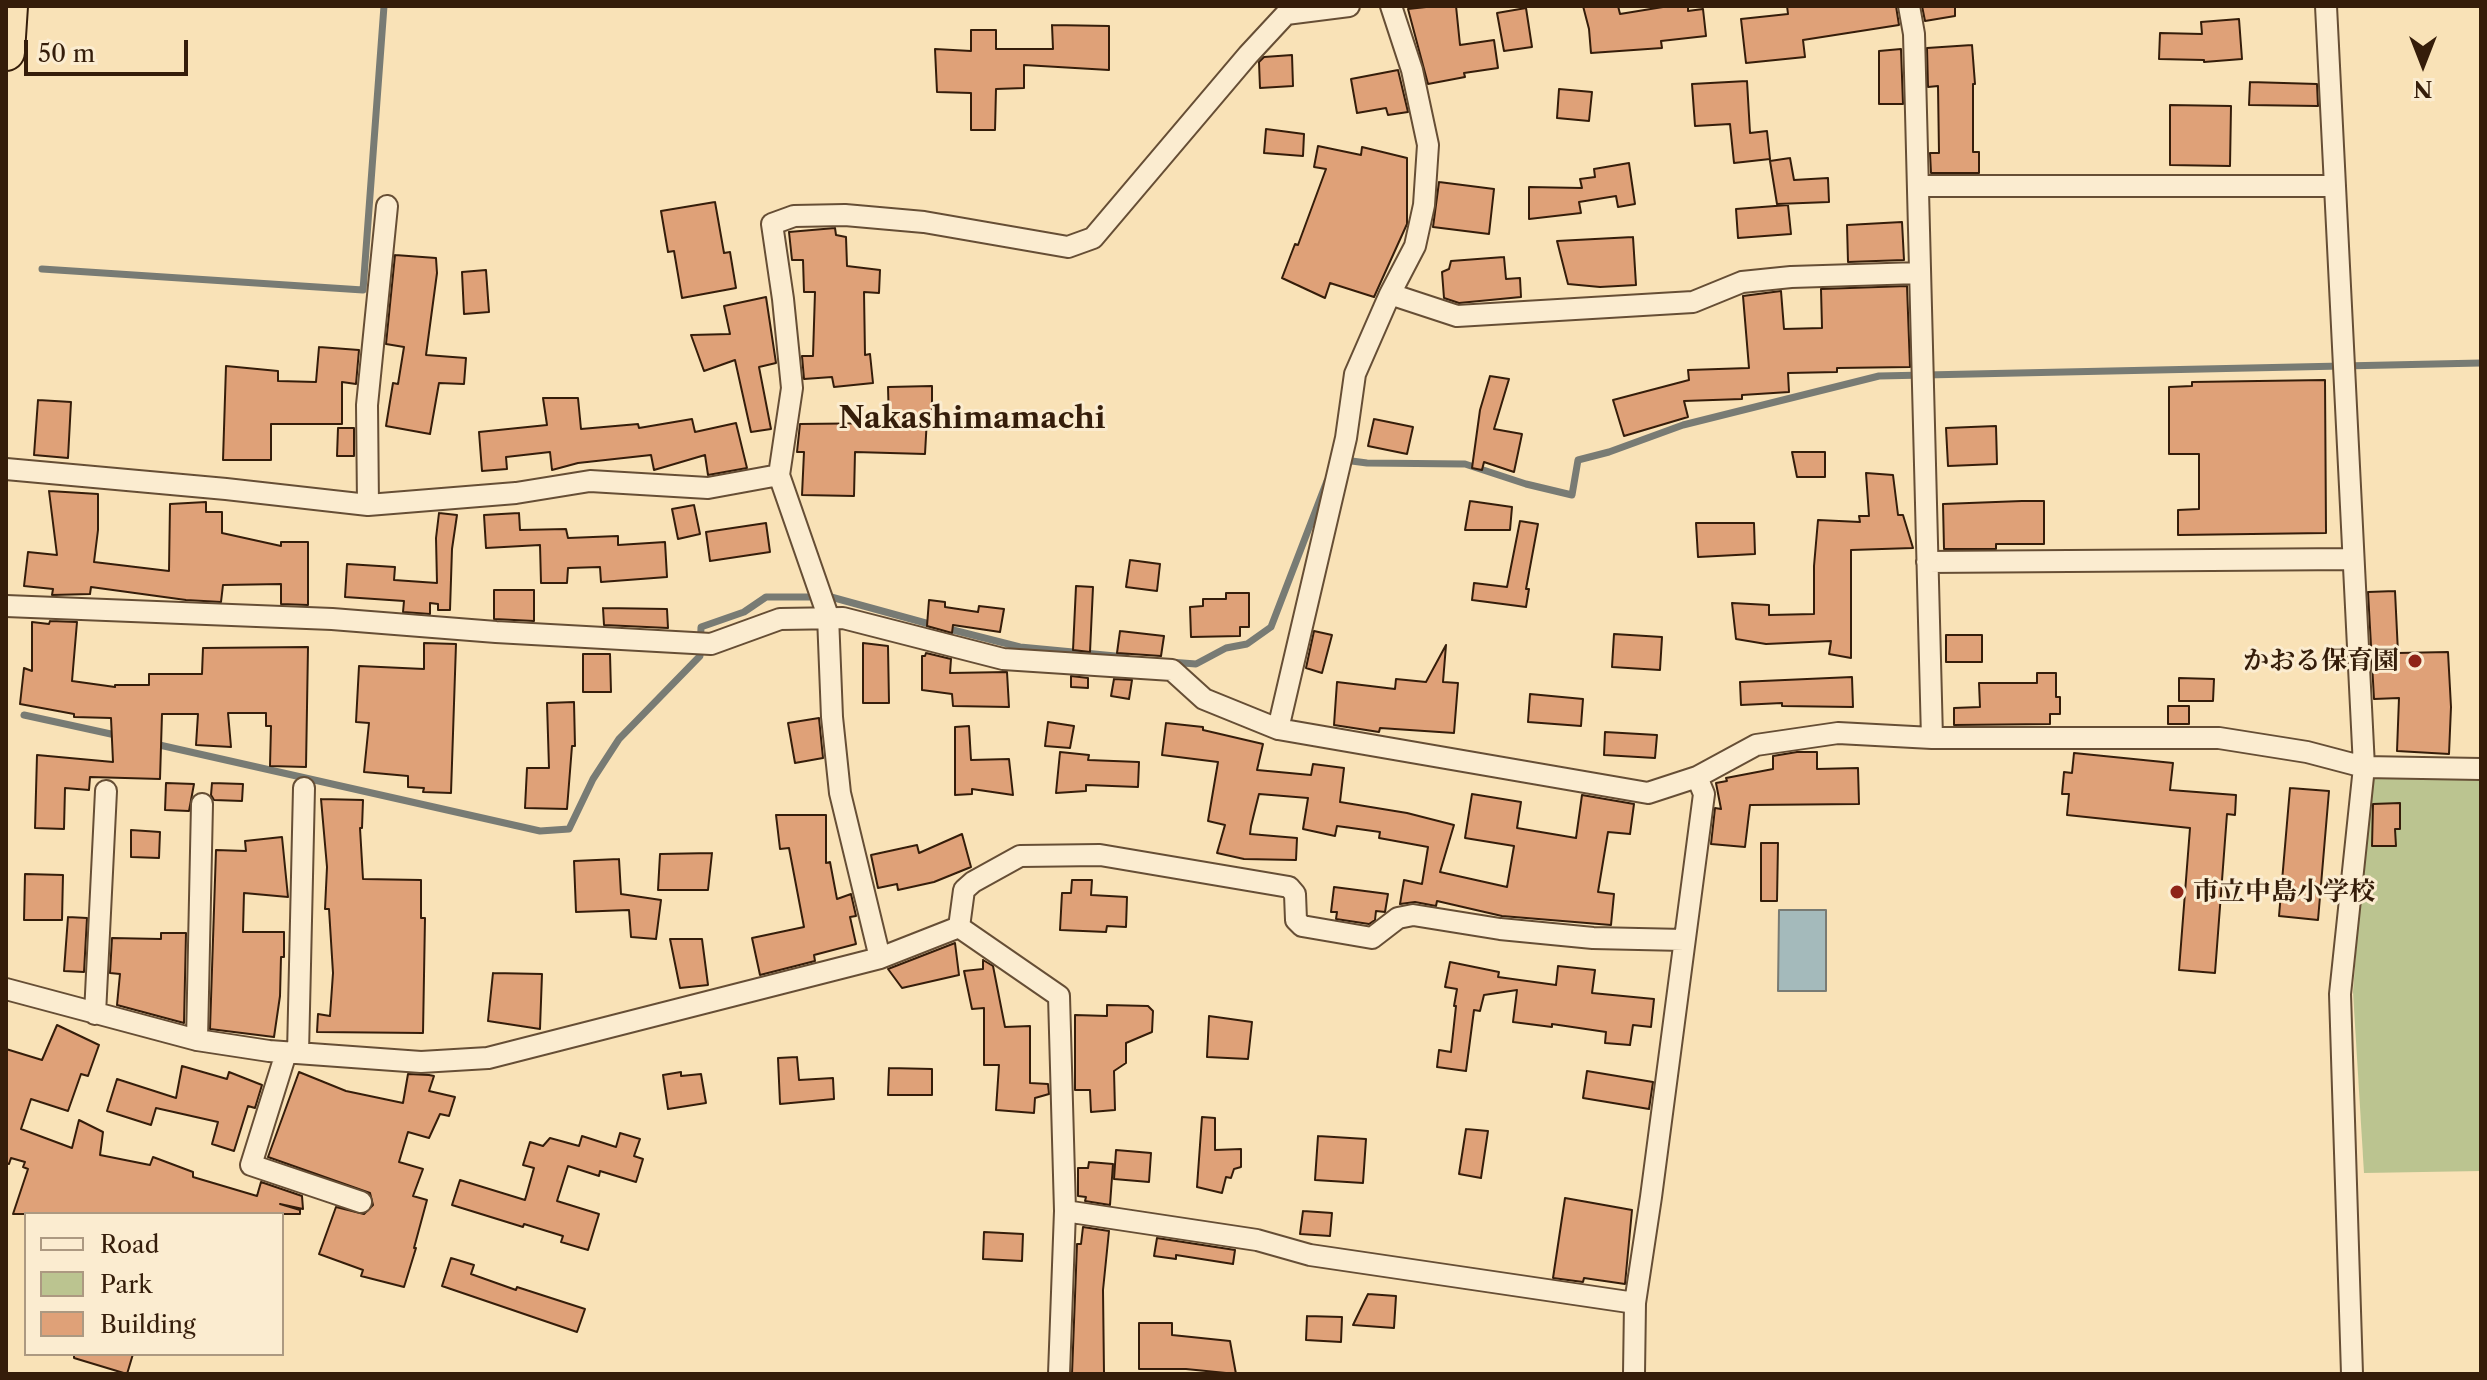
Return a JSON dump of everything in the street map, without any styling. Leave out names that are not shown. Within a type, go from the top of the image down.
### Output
[{"type":"highway","points":[[6,52],[9,6]]},
{"type":"street","points":[[880,958],[840,793],[832,717],[828,616],[779,475],[792,388],[772,224],[794,216],[845,215],[924,222],[1068,247],[1093,238],[1286,14],[1349,6]]},
{"type":"street","points":[[1278,729],[1346,438],[1355,374],[1415,246],[1424,205],[1428,145],[1412,70],[1391,6]]},
{"type":"street","points":[[1909,6],[1914,34],[1932,738]]},
{"type":"street","points":[[2326,6],[2364,767],[2340,994],[2352,1374]]},
{"type":"street","points":[[1918,186],[2335,186]]},
{"type":"street","points":[[368,505],[367,405],[387,206]]},
{"type":"street","points":[[1390,294],[1457,316],[1693,302],[1742,282],[1791,277],[1919,273]]},
{"type":"street","points":[[6,469],[368,505],[516,493],[590,481],[708,488],[779,475]]},
{"type":"street","points":[[1927,562],[2353,559]]},
{"type":"street","points":[[6,606],[332,619],[711,644],[780,619],[828,616],[1003,659],[1172,670],[1204,699],[1278,729],[1648,793],[1697,777],[1756,745],[1838,733],[1932,738],[2219,738],[2307,752],[2364,767],[2481,769]]},
{"type":"street","points":[[1634,1374],[1635,1303],[1704,794],[1697,777]]},
{"type":"street","points":[[304,788],[292,1053],[251,1165],[361,1202]]},
{"type":"street","points":[[95,1014],[106,791]]},
{"type":"street","points":[[197,1040],[202,804]]},
{"type":"street","points":[[959,927],[964,890],[1020,856],[1100,855],[1289,887],[1295,894],[1296,920],[1302,926],[1372,938],[1398,918],[1413,915],[1500,929],[1593,938],[1684,940]]},
{"type":"street","points":[[6,989],[197,1040],[292,1053],[421,1062],[488,1058],[880,958],[959,927]]},
{"type":"street","points":[[959,927],[1059,996],[1065,1211],[1059,1374]]},
{"type":"street","points":[[1065,1211],[1257,1240],[1310,1255],[1635,1303]]},
{"type":"green space","points":[[2369,774],[2481,780],[2481,1171],[2364,1173],[2353,992]]},
{"type":"shaded area","points":[[1779,910],[1826,910],[1826,991],[1778,991]]},
{"type":"building","points":[[1456,6],[1460,45],[1494,40],[1498,68],[1464,73],[1465,77],[1428,84],[1408,9]]},
{"type":"building","points":[[1583,6],[1618,6],[1620,14],[1669,6],[1688,6],[1688,11],[1703,9],[1706,36],[1661,41],[1662,48],[1591,53]]},
{"type":"building","points":[[1787,6],[1896,6],[1899,25],[1803,40],[1805,57],[1746,63],[1741,19],[1788,14]]},
{"type":"building","points":[[1922,6],[1955,6],[1955,16],[1925,21]]},
{"type":"building","points":[[1526,8],[1532,47],[1504,51],[1497,13]]},
{"type":"building","points":[[2239,19],[2242,59],[2204,62],[2159,59],[2160,33],[2202,34],[2201,22]]},
{"type":"building","points":[[1052,25],[1109,26],[1109,70],[1024,65],[1024,88],[996,89],[995,130],[971,130],[971,93],[937,92],[935,49],[971,51],[971,30],[996,30],[996,49],[1053,49]]},
{"type":"building","points":[[1972,45],[1975,84],[1973,152],[1979,152],[1979,173],[1931,173],[1930,153],[1939,153],[1938,86],[1928,87],[1927,48]]},
{"type":"building","points":[[1901,49],[1903,104],[1879,104],[1879,51]]},
{"type":"building","points":[[1292,55],[1293,86],[1260,88],[1259,62],[1264,57]]},
{"type":"building","points":[[1398,70],[1408,112],[1388,115],[1386,108],[1357,113],[1351,79]]},
{"type":"building","points":[[1747,81],[1750,133],[1767,131],[1770,159],[1734,163],[1730,124],[1695,126],[1692,84]]},
{"type":"building","points":[[2250,82],[2317,84],[2318,106],[2249,105]]},
{"type":"building","points":[[1559,89],[1592,92],[1589,121],[1557,118]]},
{"type":"building","points":[[2170,105],[2231,106],[2230,166],[2170,165]]},
{"type":"building","points":[[1266,129],[1304,134],[1303,156],[1264,153]]},
{"type":"building","points":[[1318,146],[1361,155],[1362,147],[1407,158],[1407,224],[1374,297],[1330,283],[1325,298],[1282,278],[1295,244],[1298,245],[1326,169],[1314,167]]},
{"type":"building","points":[[1790,158],[1794,180],[1828,178],[1829,202],[1777,204],[1770,161]]},
{"type":"building","points":[[1629,163],[1635,204],[1618,207],[1616,196],[1579,202],[1581,213],[1529,219],[1529,187],[1582,188],[1580,179],[1595,177],[1594,169]]},
{"type":"building","points":[[1439,182],[1494,189],[1489,234],[1433,227]]},
{"type":"building","points":[[715,202],[724,253],[730,252],[736,288],[682,298],[674,251],[668,252],[661,211]]},
{"type":"building","points":[[1788,205],[1791,234],[1738,238],[1736,209]]},
{"type":"building","points":[[1902,222],[1904,260],[1848,262],[1847,225]]},
{"type":"building","points":[[835,228],[836,235],[846,237],[847,266],[880,270],[879,293],[864,292],[865,355],[870,354],[873,383],[834,387],[832,377],[804,379],[802,356],[813,356],[815,292],[804,292],[803,260],[792,260],[789,232]]},
{"type":"building","points":[[1633,237],[1636,285],[1600,287],[1568,284],[1557,241]]},
{"type":"building","points":[[395,255],[436,258],[437,273],[426,355],[466,358],[464,384],[439,383],[430,434],[386,426],[393,383],[398,384],[404,347],[386,344]]},
{"type":"building","points":[[1504,257],[1506,279],[1520,278],[1521,297],[1459,303],[1444,298],[1442,272],[1449,269],[1451,261]]},
{"type":"building","points":[[486,270],[489,312],[464,314],[462,272]]},
{"type":"building","points":[[1907,286],[1910,367],[1837,368],[1837,372],[1788,373],[1789,392],[1742,395],[1742,399],[1684,401],[1688,417],[1624,436],[1613,400],[1689,380],[1688,370],[1749,368],[1743,296],[1781,291],[1784,329],[1822,328],[1821,289]]},
{"type":"building","points":[[766,297],[776,363],[759,367],[771,429],[751,432],[735,360],[704,371],[691,335],[730,334],[724,306]]},
{"type":"building","points":[[319,347],[359,350],[356,384],[342,382],[342,424],[271,424],[271,460],[223,460],[226,366],[278,371],[278,381],[316,382]]},
{"type":"building","points":[[1490,376],[1509,379],[1494,429],[1522,434],[1514,472],[1484,462],[1482,470],[1472,468],[1480,410]]},
{"type":"building","points":[[2325,380],[2326,533],[2178,535],[2178,510],[2199,509],[2199,454],[2169,454],[2169,387],[2192,386],[2192,382]]},
{"type":"building","points":[[932,386],[932,418],[927,418],[925,454],[855,452],[854,496],[802,495],[804,452],[797,452],[800,424],[889,423],[888,387]]},
{"type":"building","points":[[543,398],[578,398],[581,429],[638,424],[639,428],[692,419],[695,432],[736,423],[747,468],[708,475],[705,455],[654,470],[651,455],[578,463],[552,470],[550,452],[506,457],[507,469],[482,471],[479,432],[547,425]]},
{"type":"building","points":[[38,400],[71,402],[68,458],[34,455]]},
{"type":"building","points":[[1374,419],[1413,427],[1407,454],[1368,446]]},
{"type":"building","points":[[1996,426],[1997,464],[1948,466],[1946,428]]},
{"type":"building","points":[[338,428],[354,428],[354,456],[337,456]]},
{"type":"building","points":[[1792,452],[1825,452],[1825,477],[1797,477]]},
{"type":"building","points":[[1866,473],[1893,475],[1898,515],[1903,515],[1913,548],[1851,550],[1851,658],[1829,654],[1831,641],[1766,644],[1736,639],[1732,603],[1769,605],[1769,615],[1814,614],[1818,520],[1860,522],[1859,516],[1869,516]]},
{"type":"building","points":[[49,491],[98,494],[94,562],[169,571],[170,504],[206,502],[206,512],[222,512],[222,533],[281,546],[281,542],[308,542],[308,605],[281,604],[281,584],[223,585],[221,602],[91,587],[90,594],[52,595],[53,589],[24,586],[28,552],[57,555]]},
{"type":"building","points":[[1470,501],[1512,507],[1510,530],[1465,530]]},
{"type":"building","points":[[2044,501],[2044,544],[1996,544],[1996,549],[1944,549],[1943,504]]},
{"type":"building","points":[[694,505],[700,534],[678,539],[672,509]]},
{"type":"building","points":[[439,513],[457,515],[452,549],[450,610],[438,610],[438,604],[430,603],[430,614],[403,612],[404,601],[345,597],[347,564],[395,567],[394,580],[437,583]]},
{"type":"building","points":[[519,513],[520,530],[566,529],[568,538],[618,536],[618,545],[665,542],[667,577],[601,582],[600,567],[568,568],[567,583],[541,583],[540,545],[486,548],[484,515]]},
{"type":"building","points":[[1520,521],[1538,524],[1526,589],[1529,589],[1526,607],[1472,600],[1474,583],[1507,587]]},
{"type":"building","points":[[766,523],[770,552],[710,561],[706,532]]},
{"type":"building","points":[[1696,523],[1754,523],[1755,554],[1698,557]]},
{"type":"building","points":[[1130,560],[1160,564],[1157,591],[1126,587]]},
{"type":"building","points":[[1076,586],[1093,587],[1090,652],[1073,650]]},
{"type":"building","points":[[494,590],[534,590],[534,621],[494,619]]},
{"type":"building","points":[[2395,591],[2398,653],[2448,652],[2451,707],[2449,754],[2397,751],[2399,698],[2374,699],[2368,592]]},
{"type":"building","points":[[1226,593],[1249,593],[1249,627],[1240,627],[1240,636],[1191,637],[1190,607],[1203,606],[1203,599],[1226,599]]},
{"type":"building","points":[[929,600],[945,602],[945,607],[978,612],[979,606],[1004,609],[1000,632],[953,625],[952,633],[927,626]]},
{"type":"building","points":[[603,608],[667,609],[668,628],[604,625]]},
{"type":"building","points":[[50,621],[77,622],[72,681],[115,687],[149,685],[149,674],[202,674],[203,648],[308,647],[306,767],[270,766],[271,726],[266,726],[266,713],[228,713],[231,747],[196,745],[198,714],[162,714],[160,779],[90,777],[89,790],[65,788],[64,829],[35,828],[37,755],[113,762],[111,718],[74,717],[74,714],[20,704],[24,668],[32,671],[32,622],[49,624]]},
{"type":"building","points":[[1120,631],[1164,636],[1161,656],[1117,653]]},
{"type":"building","points":[[1314,631],[1332,635],[1322,673],[1306,668]]},
{"type":"building","points":[[1614,634],[1662,637],[1660,670],[1612,667]]},
{"type":"building","points":[[1946,635],[1982,635],[1982,662],[1946,662]]},
{"type":"building","points":[[424,643],[456,644],[451,793],[423,792],[424,788],[408,787],[408,776],[364,772],[369,723],[356,722],[359,666],[424,669]]},
{"type":"building","points":[[863,643],[888,646],[889,703],[863,703]]},
{"type":"building","points":[[1446,645],[1443,682],[1458,683],[1454,733],[1380,728],[1379,732],[1334,725],[1337,682],[1395,689],[1396,679],[1426,682]]},
{"type":"building","points":[[926,653],[951,659],[950,673],[1007,672],[1009,707],[953,706],[952,694],[922,690],[922,656]]},
{"type":"building","points":[[583,654],[610,654],[611,692],[583,692]]},
{"type":"building","points":[[2037,673],[2056,673],[2060,714],[2050,714],[2050,724],[1954,725],[1954,708],[1980,707],[1979,683],[2037,683]]},
{"type":"building","points":[[1071,676],[1088,678],[1088,688],[1071,687]]},
{"type":"building","points":[[1852,677],[1853,707],[1782,706],[1782,703],[1741,705],[1740,682]]},
{"type":"building","points":[[2179,678],[2214,679],[2213,701],[2179,701]]},
{"type":"building","points":[[1114,679],[1132,680],[1129,699],[1111,696]]},
{"type":"building","points":[[1530,694],[1583,699],[1581,726],[1528,722]]},
{"type":"building","points":[[574,702],[575,746],[572,746],[567,809],[525,808],[527,768],[549,768],[547,703]]},
{"type":"building","points":[[2168,706],[2189,706],[2189,724],[2168,724]]},
{"type":"building","points":[[819,718],[823,758],[795,763],[788,723]]},
{"type":"building","points":[[1048,722],[1074,726],[1070,748],[1045,746]]},
{"type":"building","points":[[1166,723],[1203,727],[1203,730],[1263,744],[1257,770],[1311,775],[1313,764],[1344,768],[1340,802],[1407,813],[1454,825],[1440,872],[1507,887],[1514,846],[1465,838],[1472,794],[1521,802],[1517,828],[1576,838],[1582,795],[1634,804],[1630,834],[1608,832],[1598,892],[1614,894],[1611,925],[1502,916],[1437,901],[1436,906],[1415,902],[1400,904],[1404,880],[1422,884],[1428,847],[1379,838],[1380,832],[1337,826],[1335,836],[1303,829],[1308,798],[1259,794],[1251,826],[1250,834],[1297,838],[1296,860],[1244,859],[1217,853],[1225,825],[1208,821],[1218,762],[1162,755]]},
{"type":"building","points":[[969,726],[971,760],[1009,759],[1013,795],[972,789],[972,794],[955,795],[955,727]]},
{"type":"building","points":[[1605,732],[1657,735],[1655,758],[1604,755]]},
{"type":"building","points":[[1060,752],[1089,755],[1088,760],[1139,762],[1138,787],[1086,785],[1086,791],[1056,793]]},
{"type":"building","points":[[1817,752],[1817,769],[1858,768],[1859,804],[1750,805],[1745,847],[1711,844],[1715,808],[1721,809],[1716,783],[1727,781],[1726,778],[1773,769],[1773,756]]},
{"type":"building","points":[[2074,753],[2173,763],[2170,790],[2236,795],[2235,815],[2227,814],[2215,973],[2179,970],[2190,828],[2067,815],[2069,794],[2062,794],[2064,772],[2072,773]]},
{"type":"building","points":[[166,783],[194,784],[189,811],[165,810]]},
{"type":"building","points":[[212,783],[243,784],[242,801],[214,800]]},
{"type":"building","points":[[2290,788],[2329,791],[2318,920],[2279,916]]},
{"type":"building","points":[[321,799],[363,800],[360,828],[363,879],[421,880],[421,918],[425,918],[423,1033],[317,1032],[318,1014],[330,1016],[333,973],[329,909],[325,909],[327,867]]},
{"type":"building","points":[[2400,803],[2400,829],[2395,829],[2396,846],[2372,846],[2373,804]]},
{"type":"building","points":[[776,815],[826,815],[826,863],[830,862],[837,899],[851,894],[856,916],[850,917],[856,944],[814,955],[815,961],[760,975],[752,938],[804,927],[789,848],[780,849]]},
{"type":"building","points":[[131,830],[160,832],[159,858],[131,857]]},
{"type":"building","points":[[962,834],[971,867],[934,882],[898,890],[897,884],[878,888],[871,855],[917,845],[919,853]]},
{"type":"building","points":[[282,837],[288,897],[244,893],[243,932],[284,932],[274,1037],[210,1029],[216,850],[246,851],[245,841]]},
{"type":"building","points":[[1761,843],[1778,843],[1777,901],[1761,901]]},
{"type":"building","points":[[712,853],[708,890],[658,890],[660,854]]},
{"type":"building","points":[[619,859],[621,894],[661,900],[656,939],[631,937],[629,910],[576,912],[574,861]]},
{"type":"building","points":[[25,874],[63,875],[62,920],[24,920]]},
{"type":"building","points":[[1072,880],[1092,880],[1091,895],[1127,897],[1126,927],[1107,926],[1106,932],[1060,930],[1062,893],[1071,893]]},
{"type":"building","points":[[1334,887],[1388,894],[1385,912],[1376,911],[1375,920],[1369,924],[1336,919],[1337,912],[1331,912]]},
{"type":"building","points":[[68,917],[87,918],[84,972],[64,971]]},
{"type":"building","points":[[161,933],[186,933],[184,1023],[117,1005],[120,974],[110,973],[112,938],[161,939]]},
{"type":"building","points":[[670,939],[702,939],[708,985],[680,988]]},
{"type":"building","points":[[955,943],[959,975],[902,988],[888,969]]},
{"type":"building","points":[[983,960],[993,966],[1005,1027],[1030,1026],[1030,1083],[1048,1084],[1049,1094],[1035,1098],[1034,1113],[996,1110],[999,1065],[984,1065],[984,1008],[972,1009],[964,971],[983,969]]},
{"type":"building","points":[[1450,962],[1499,972],[1498,977],[1556,985],[1558,966],[1595,970],[1592,993],[1654,999],[1651,1027],[1633,1025],[1630,1045],[1605,1043],[1606,1032],[1513,1022],[1517,990],[1484,995],[1480,1011],[1474,1010],[1466,1071],[1437,1067],[1439,1050],[1451,1052],[1457,989],[1445,987]]},
{"type":"building","points":[[493,973],[542,974],[540,1029],[488,1021]]},
{"type":"building","points":[[1107,1005],[1148,1006],[1153,1011],[1152,1032],[1126,1043],[1126,1063],[1114,1071],[1115,1110],[1091,1112],[1090,1090],[1075,1090],[1075,1015],[1107,1016]]},
{"type":"building","points":[[1209,1016],[1252,1022],[1248,1059],[1207,1057]]},
{"type":"building","points":[[57,1025],[99,1045],[88,1076],[81,1074],[68,1111],[31,1099],[21,1129],[72,1148],[79,1120],[103,1132],[100,1155],[150,1165],[153,1157],[193,1172],[193,1177],[257,1196],[261,1182],[302,1196],[303,1209],[280,1204],[300,1210],[300,1214],[13,1214],[28,1169],[23,1167],[25,1162],[11,1158],[9,1164],[6,1163],[6,1049],[42,1060]]},
{"type":"building","points":[[797,1057],[799,1080],[833,1078],[834,1099],[780,1104],[778,1058]]},
{"type":"building","points":[[182,1066],[227,1079],[229,1072],[262,1085],[255,1108],[248,1106],[234,1151],[212,1144],[218,1122],[156,1108],[151,1125],[107,1111],[117,1079],[176,1098]]},
{"type":"building","points":[[889,1068],[932,1069],[932,1095],[888,1095]]},
{"type":"building","points":[[1587,1071],[1653,1082],[1649,1109],[1583,1098]]},
{"type":"building","points":[[299,1072],[346,1091],[403,1103],[408,1074],[429,1075],[434,1076],[429,1091],[455,1097],[449,1116],[440,1114],[429,1138],[408,1132],[399,1162],[423,1169],[413,1196],[427,1200],[404,1287],[361,1276],[363,1270],[319,1254],[336,1207],[364,1214],[373,1205],[370,1193],[268,1157]]},
{"type":"building","points":[[681,1072],[681,1076],[701,1074],[706,1103],[668,1109],[663,1075]]},
{"type":"building","points":[[1202,1117],[1215,1118],[1215,1150],[1241,1149],[1241,1167],[1234,1169],[1231,1178],[1226,1177],[1222,1193],[1197,1187]]},
{"type":"building","points":[[1466,1129],[1488,1131],[1481,1178],[1459,1174]]},
{"type":"building","points":[[620,1133],[640,1139],[634,1156],[643,1159],[636,1182],[600,1171],[599,1176],[568,1166],[557,1201],[599,1214],[588,1250],[561,1242],[563,1236],[452,1205],[460,1180],[525,1200],[534,1168],[523,1165],[530,1142],[543,1146],[550,1138],[579,1146],[582,1136],[616,1147]]},
{"type":"building","points":[[1318,1136],[1366,1139],[1363,1183],[1315,1180]]},
{"type":"building","points":[[1116,1150],[1151,1153],[1149,1182],[1114,1179]]},
{"type":"building","points":[[1089,1162],[1113,1164],[1110,1205],[1085,1201],[1086,1197],[1078,1196],[1078,1168],[1088,1168]]},
{"type":"building","points":[[1565,1198],[1632,1210],[1625,1284],[1584,1278],[1583,1282],[1553,1278]]},
{"type":"building","points":[[1303,1211],[1332,1213],[1330,1236],[1300,1234]]},
{"type":"building","points":[[1083,1227],[1109,1231],[1103,1290],[1104,1374],[1072,1374],[1077,1244],[1081,1244]]},
{"type":"building","points":[[984,1232],[1023,1234],[1022,1261],[983,1259]]},
{"type":"building","points":[[1157,1238],[1235,1250],[1233,1264],[1176,1255],[1176,1259],[1154,1256]]},
{"type":"building","points":[[451,1258],[474,1265],[471,1274],[585,1309],[577,1332],[442,1286]]},
{"type":"building","points":[[1368,1294],[1396,1296],[1394,1328],[1353,1325]]},
{"type":"building","points":[[1307,1316],[1342,1317],[1341,1342],[1306,1340]]},
{"type":"building","points":[[1139,1323],[1172,1323],[1172,1335],[1230,1341],[1236,1374],[1186,1369],[1139,1369]]},
{"type":"building","points":[[74,1356],[132,1356],[127,1374]]},
{"type":"waterway","points":[[42,269],[363,290],[384,6]]},
{"type":"waterway","points":[[1344,460],[1465,464],[1572,495],[1578,460],[1683,425],[1879,376],[2481,363]]},
{"type":"waterway","points":[[1170,662],[1196,664],[1226,648],[1247,644],[1271,627],[1327,481]]},
{"type":"waterway","points":[[155,744],[540,831],[569,829],[593,779],[619,739],[700,656],[701,627],[744,612],[766,597],[831,597],[933,625]]},
{"type":"waterway","points":[[945,628],[1020,647],[1126,657]]},
{"type":"waterway","points":[[24,715],[120,736]]},
{"type":"place","name":"かおる保育園","points":[[2415,661]]},
{"type":"place","name":"市立中島小学校","points":[[2177,892]]},
{"type":"district","name":"Nakashimamachi","points":[[972,419]]}]
